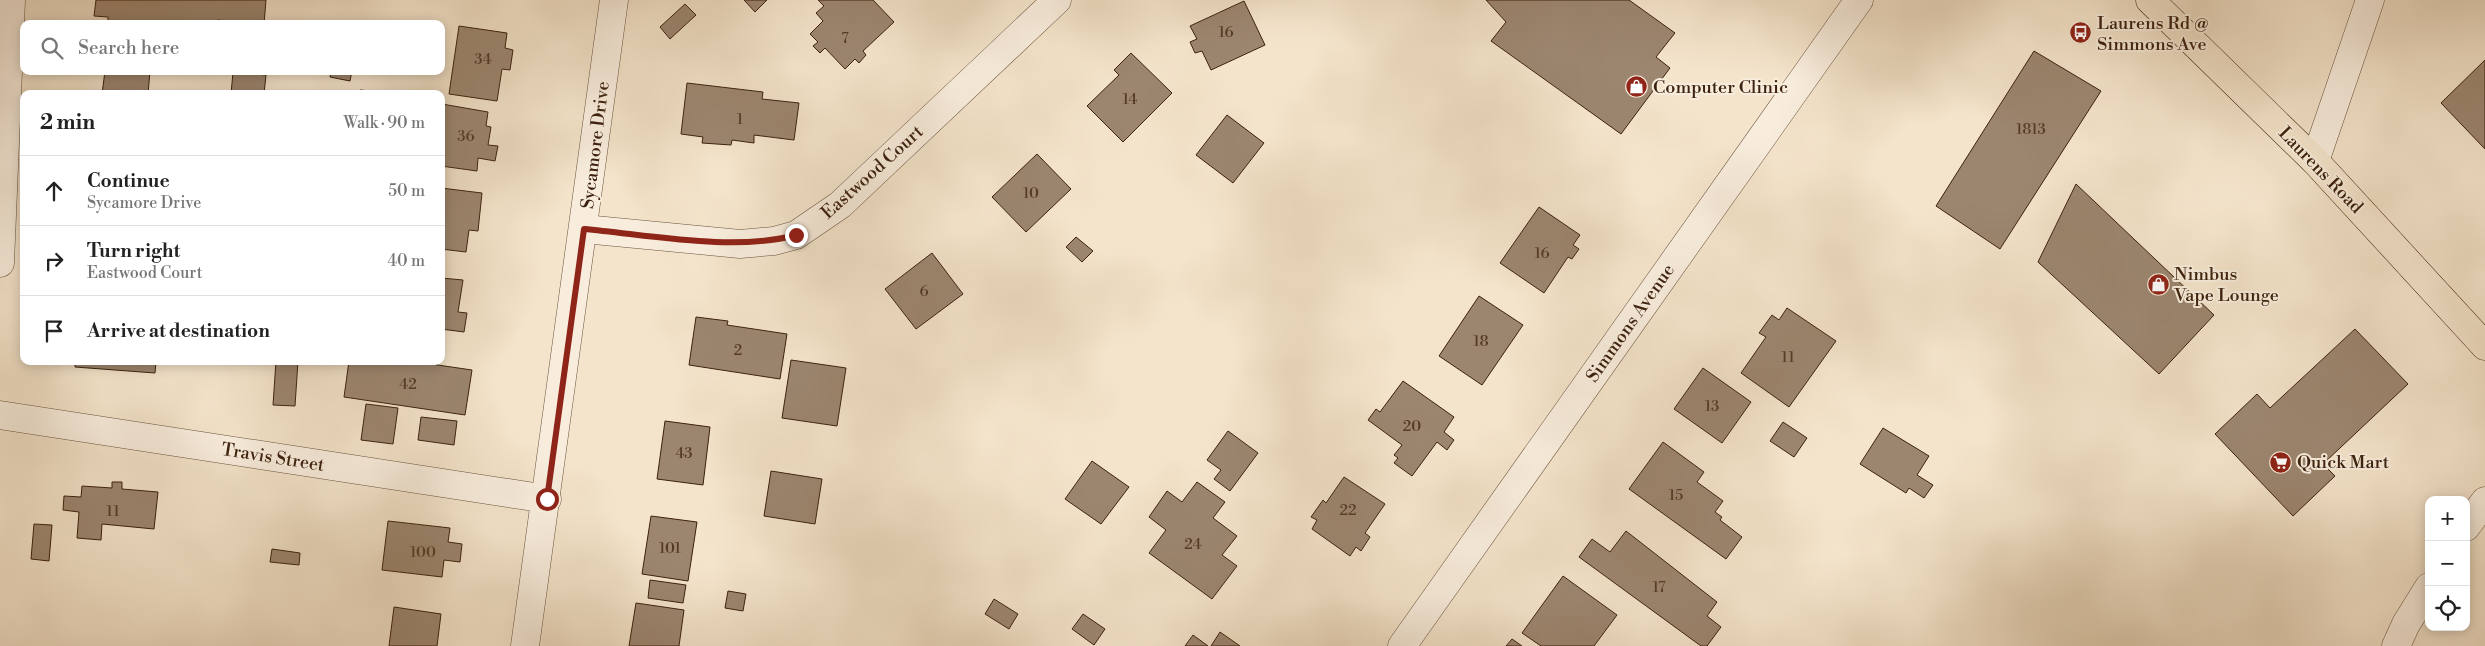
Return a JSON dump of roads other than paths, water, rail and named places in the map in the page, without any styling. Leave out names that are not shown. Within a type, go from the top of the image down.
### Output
[{"type":"main road","name":"Laurens Road","points":[[2150,0],[2315,161],[2485,346]]},
{"type":"street","points":[[0,263],[11,0]]},
{"type":"street","name":"Sycamore Drive","points":[[525,646],[547,499],[614,0]]},
{"type":"street","name":"Eastwood Court","points":[[584,229],[740,244],[774,241],[796,235],[840,205],[1056,0]]},
{"type":"street","name":"Simmons Avenue","points":[[1402,646],[1858,0]]},
{"type":"street","points":[[2315,161],[2370,0]]},
{"type":"street","name":"Travis Street","points":[[0,416],[547,499]]},
{"type":"street","points":[[2470,522],[2485,501]]},
{"type":"street","points":[[2396,646],[2406,624],[2425,593]]},
{"type":"place","name":"Laurens Rd @ Simmons Ave","points":[[2081,33]]},
{"type":"place","name":"Computer Clinic","points":[[1637,87]]},
{"type":"place","name":"Nimbus Vape Lounge","points":[[2158,284]]},
{"type":"place","name":"Quick Mart","points":[[2281,462]]}]
